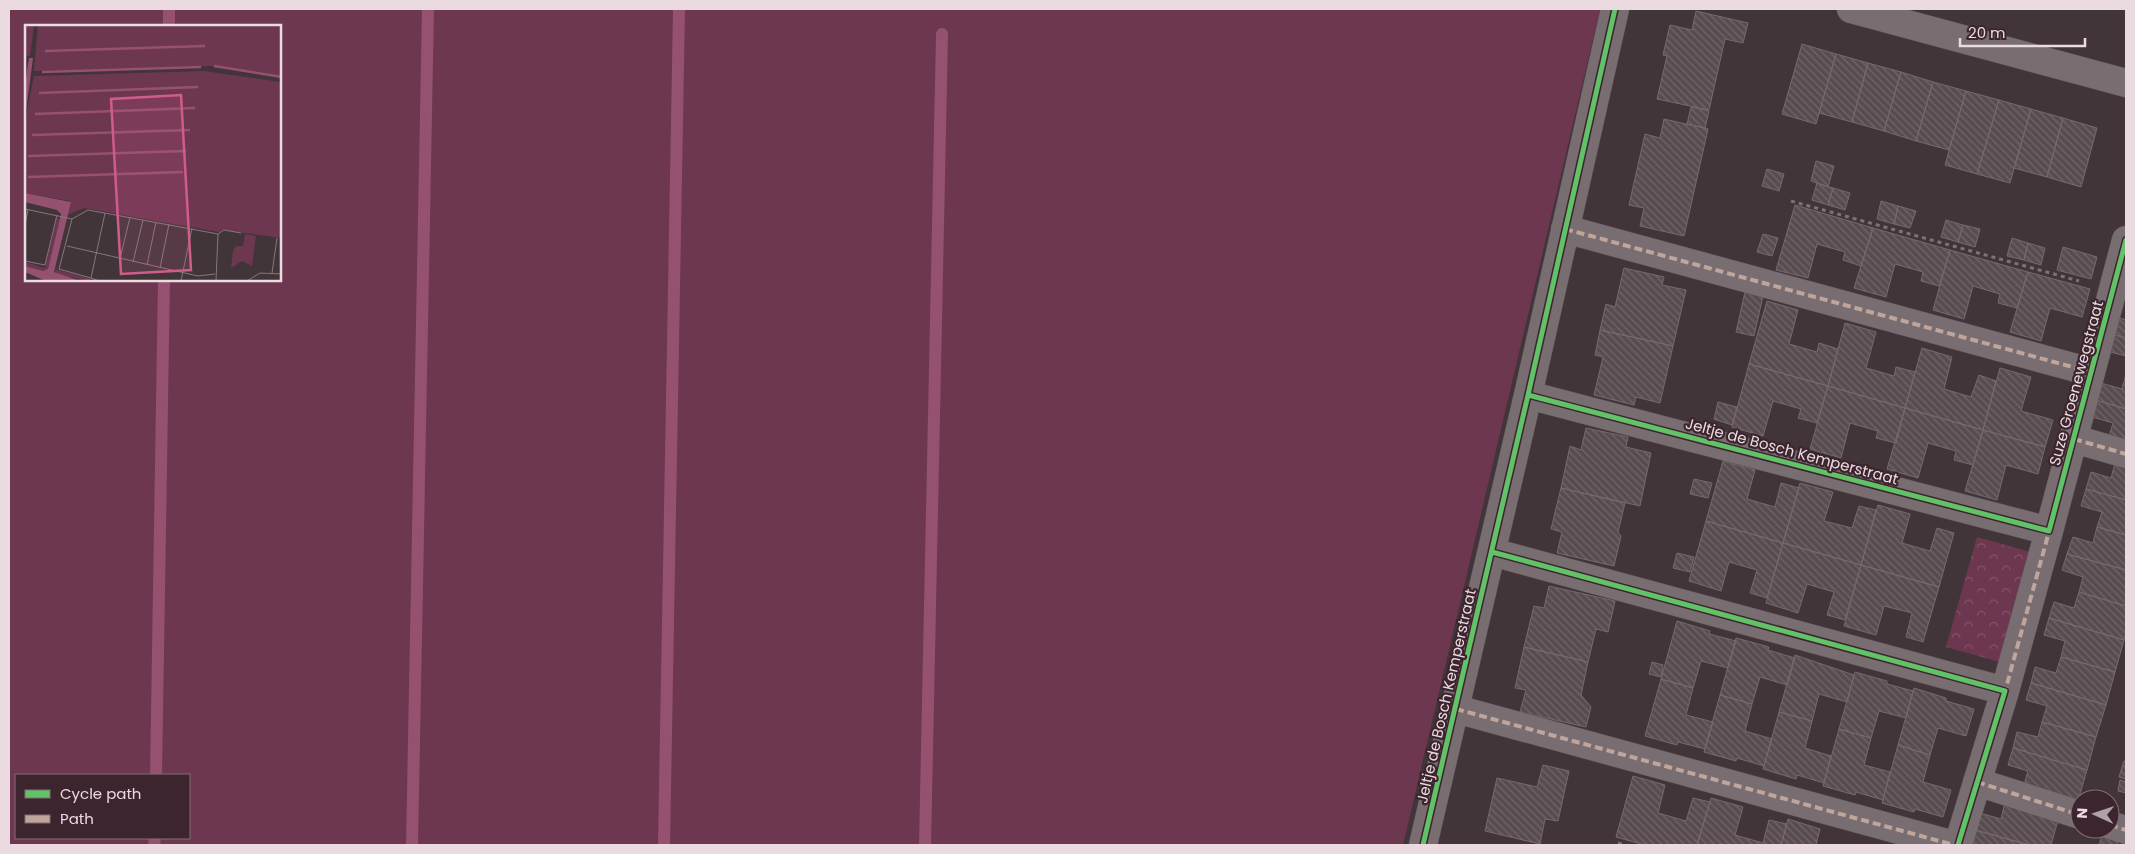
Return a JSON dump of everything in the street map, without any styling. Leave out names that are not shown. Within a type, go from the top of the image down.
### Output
[{"type":"street","name":"Jeltje de Bosch Kemperstraat","points":[[1423,845],[1456,709],[1615,9]]},
{"type":"street","points":[[1850,9],[2126,83]]},
{"type":"street","points":[[1565,229],[2091,372]]},
{"type":"street","name":"Suze Groenewegstraat","points":[[1958,845],[2005,691],[2126,240]]},
{"type":"street","name":"Jeltje de Bosch Kemperstraat","points":[[1528,395],[2049,531]]},
{"type":"street","name":"Suze Groenewegstraat","points":[[2074,439],[2126,454]]},
{"type":"street","points":[[1492,552],[2005,691]]},
{"type":"street","name":"Jeltje de Bosch Kemperstraat","points":[[1456,709],[1954,845]]},
{"type":"street","points":[[1977,782],[2070,812]]},
{"type":"path","points":[[1791,201],[2113,290]]},
{"type":"path","points":[[1618,843],[1624,845]]},
{"type":"green space","points":[[9,9],[1600,9],[1403,845],[9,845]]},
{"type":"green space","points":[[1977,537],[2038,554],[2007,664],[1946,647]]},
{"type":"building","points":[[1696,11],[1748,23],[1743,43],[1725,39],[1709,110],[1657,99],[1667,56],[1663,55],[1670,25],[1692,30]]},
{"type":"building","points":[[1802,44],[1836,54],[1816,124],[1782,114]]},
{"type":"building","points":[[1836,54],[1868,63],[1852,122],[1819,113]]},
{"type":"building","points":[[1868,63],[1901,72],[1884,131],[1852,122]]},
{"type":"building","points":[[1901,72],[1933,82],[1916,141],[1884,131]]},
{"type":"building","points":[[1933,82],[1966,91],[1949,150],[1916,141]]},
{"type":"building","points":[[1966,91],[1999,100],[1977,174],[1945,165]]},
{"type":"building","points":[[1999,100],[2031,109],[2010,183],[1977,174]]},
{"type":"building","points":[[1691,107],[1709,111],[1705,128],[1687,124]]},
{"type":"building","points":[[2031,109],[2063,118],[2047,177],[2014,168]]},
{"type":"building","points":[[2063,118],[2097,128],[2081,187],[2047,177]]},
{"type":"building","points":[[1664,119],[1708,129],[1684,236],[1640,226],[1644,208],[1629,205],[1645,134],[1660,138]]},
{"type":"building","points":[[1816,161],[1834,166],[1828,187],[1811,181]]},
{"type":"building","points":[[1767,169],[1784,174],[1779,191],[1762,186]]},
{"type":"building","points":[[1817,183],[1833,188],[1828,205],[1812,200]]},
{"type":"building","points":[[1833,188],[1850,193],[1845,210],[1828,205]]},
{"type":"building","points":[[1881,201],[1898,206],[1894,224],[1877,219]]},
{"type":"building","points":[[1795,205],[1873,228],[1861,266],[1843,260],[1845,252],[1817,244],[1808,278],[1776,270]]},
{"type":"building","points":[[1898,206],[1916,211],[1910,228],[1894,224]]},
{"type":"building","points":[[1946,220],[1963,225],[1958,242],[1941,237]]},
{"type":"building","points":[[1963,225],[1980,229],[1975,247],[1958,242]]},
{"type":"building","points":[[1873,228],[1950,250],[1939,286],[1921,281],[1923,272],[1895,264],[1886,297],[1854,288]]},
{"type":"building","points":[[1763,234],[1778,238],[1772,256],[1757,252]]},
{"type":"building","points":[[2012,238],[2028,243],[2024,260],[2007,256]]},
{"type":"building","points":[[2028,243],[2045,248],[2041,265],[2024,260]]},
{"type":"building","points":[[2063,247],[2097,257],[2091,279],[2057,270]]},
{"type":"building","points":[[1950,250],[2028,272],[2017,308],[1998,303],[2000,294],[1973,286],[1964,319],[1933,310]]},
{"type":"building","points":[[1624,268],[1664,277],[1662,285],[1686,290],[1673,346],[1600,330],[1606,304],[1615,307]]},
{"type":"building","points":[[2028,272],[2090,289],[2082,317],[2050,308],[2041,341],[2010,332]]},
{"type":"building","points":[[1745,292],[1763,296],[1754,336],[1736,332]]},
{"type":"building","points":[[1767,301],[1798,310],[1789,344],[1817,352],[1819,343],[1838,349],[1828,386],[1749,364]]},
{"type":"building","points":[[2120,318],[2126,320],[2126,338],[2115,335]]},
{"type":"building","points":[[1845,323],[1876,332],[1866,368],[1894,376],[1896,367],[1915,372],[1905,408],[1828,386]]},
{"type":"building","points":[[1600,330],[1673,346],[1660,403],[1636,397],[1634,405],[1594,395],[1603,357],[1595,355]]},
{"type":"building","points":[[2115,335],[2126,338],[2126,356],[2110,352]]},
{"type":"building","points":[[1922,348],[1952,357],[1944,389],[1971,397],[1979,375],[1996,381],[1983,430],[1905,408]]},
{"type":"building","points":[[1749,364],[1828,386],[1817,423],[1798,418],[1801,409],[1773,401],[1763,436],[1732,427]]},
{"type":"building","points":[[2000,368],[2031,377],[2021,411],[2053,420],[2045,447],[1983,430]]},
{"type":"building","points":[[2126,374],[2126,409],[2096,400],[2101,383],[2122,389]]},
{"type":"building","points":[[1828,386],[1905,408],[1896,443],[1876,438],[1878,431],[1850,423],[1841,458],[1810,449]]},
{"type":"building","points":[[2096,400],[2126,409],[2126,445],[2108,440],[2113,423],[2092,417]]},
{"type":"building","points":[[1718,402],[1737,407],[1732,425],[1714,419]]},
{"type":"building","points":[[1905,408],[1983,430],[1973,465],[1954,460],[1956,451],[1928,443],[1918,478],[1887,469]]},
{"type":"building","points":[[1586,428],[1628,437],[1626,447],[1651,453],[1640,506],[1561,488],[1570,446],[1581,450]]},
{"type":"building","points":[[1983,430],[2045,447],[2038,474],[2006,465],[1997,500],[1965,491]]},
{"type":"building","points":[[2116,460],[2126,463],[2126,500],[2086,489],[2091,472],[2111,478]]},
{"type":"building","points":[[1723,461],[1755,470],[1747,499],[1775,507],[1781,483],[1799,488],[1783,543],[1706,521]]},
{"type":"building","points":[[1694,479],[1712,483],[1708,498],[1690,494]]},
{"type":"building","points":[[1800,483],[1833,492],[1824,521],[1852,528],[1859,506],[1876,510],[1861,565],[1783,543]]},
{"type":"building","points":[[1561,488],[1625,503],[1618,532],[1621,536],[1614,566],[1557,553],[1562,532],[1551,529]]},
{"type":"building","points":[[2086,489],[2126,500],[2126,535],[2097,527],[2102,512],[2081,506]]},
{"type":"building","points":[[1878,505],[1910,514],[1902,543],[1930,551],[1937,528],[1954,533],[1939,587],[1861,565]]},
{"type":"building","points":[[1706,521],[1783,543],[1767,598],[1750,593],[1757,570],[1729,562],[1721,591],[1689,581]]},
{"type":"building","points":[[2097,527],[2126,535],[2126,570],[2067,554],[2073,537],[2093,543]]},
{"type":"building","points":[[1783,543],[1861,565],[1845,620],[1827,615],[1834,592],[1807,584],[1798,613],[1766,603]]},
{"type":"building","points":[[1677,553],[1694,557],[1690,572],[1673,568]]},
{"type":"building","points":[[2067,554],[2126,570],[2126,606],[2079,592],[2083,577],[2062,570]]},
{"type":"building","points":[[1861,565],[1939,587],[1923,642],[1906,637],[1912,613],[1884,606],[1876,635],[1844,626]]},
{"type":"building","points":[[1549,586],[1615,601],[1608,632],[1596,629],[1588,662],[1524,647],[1534,606],[1544,608]]},
{"type":"building","points":[[2079,592],[2126,606],[2124,640],[2049,618],[2054,602],[2074,608]]},
{"type":"building","points":[[2049,618],[2124,640],[2115,672],[2061,657],[2065,641],[2044,635]]},
{"type":"building","points":[[1677,621],[1710,631],[1709,634],[1736,641],[1728,668],[1701,661],[1693,688],[1661,679]]},
{"type":"building","points":[[1736,638],[1769,647],[1768,650],[1795,658],[1787,685],[1760,677],[1752,704],[1720,695]]},
{"type":"building","points":[[1524,647],[1588,662],[1581,695],[1591,707],[1586,727],[1520,712],[1526,690],[1515,688]]},
{"type":"building","points":[[1795,655],[1854,675],[1847,702],[1819,694],[1812,721],[1779,712]]},
{"type":"building","points":[[2061,657],[2115,672],[2106,705],[2031,683],[2035,667],[2056,673]]},
{"type":"building","points":[[1652,662],[1663,665],[1661,677],[1649,674]]},
{"type":"building","points":[[1855,672],[1913,691],[1906,718],[1879,711],[1871,738],[1839,729]]},
{"type":"building","points":[[1661,679],[1693,688],[1686,715],[1713,722],[1705,749],[1678,742],[1677,745],[1645,736]]},
{"type":"building","points":[[2031,683],[2106,705],[2096,737],[2042,722],[2047,706],[2026,700]]},
{"type":"building","points":[[1914,688],[1946,698],[1946,701],[1974,709],[1966,736],[1938,728],[1930,755],[1898,745]]},
{"type":"building","points":[[1720,695],[1752,704],[1745,731],[1772,739],[1764,766],[1737,758],[1736,761],[1704,752]]},
{"type":"building","points":[[1779,712],[1812,721],[1805,748],[1831,756],[1824,783],[1797,775],[1796,779],[1763,769]]},
{"type":"building","points":[[2042,722],[2096,737],[2087,770],[2013,748],[2017,732],[2038,737]]},
{"type":"building","points":[[1839,729],[1871,738],[1864,765],[1890,772],[1883,800],[1856,792],[1855,795],[1823,786]]},
{"type":"building","points":[[1898,745],[1930,755],[1923,782],[1951,790],[1943,817],[1915,809],[1914,812],[1882,803]]},
{"type":"building","points":[[2013,748],[2087,770],[2081,789],[2070,789],[2070,802],[2023,788],[2028,771],[2008,765]]},
{"type":"building","points":[[2124,761],[2126,761],[2126,779],[2119,777]]},
{"type":"building","points":[[1543,765],[1569,771],[1558,821],[1545,819],[1540,844],[1485,831],[1497,778],[1537,787]]},
{"type":"building","points":[[1633,776],[1665,785],[1658,813],[1686,821],[1693,798],[1710,802],[1697,845],[1645,845],[1616,837]]},
{"type":"building","points":[[2120,780],[2126,782],[2126,793],[2118,789]]},
{"type":"building","points":[[1711,798],[1743,807],[1735,835],[1763,843],[1769,820],[1787,824],[1781,845],[1697,845]]},
{"type":"building","points":[[2005,802],[2059,817],[2051,845],[2029,845],[1975,830],[1980,813],[2001,819]]},
{"type":"building","points":[[1788,819],[1820,829],[1816,845],[1781,845]]},
{"type":"building","points":[[1975,830],[2029,845],[1971,845]]},
{"type":"building","points":[[2101,839],[2119,839],[2117,845],[2099,845]]},
{"type":"waterway","points":[[169,9],[169,25]]},
{"type":"waterway","points":[[412,845],[428,9]]},
{"type":"waterway","points":[[664,845],[679,9]]},
{"type":"waterway","points":[[925,845],[942,34]]},
{"type":"waterway","points":[[156,774],[164,281]]},
{"type":"waterway","points":[[154,845],[155,839]]},
{"type":"marked path","points":[[1565,229],[2091,372]]},
{"type":"marked path","points":[[2074,439],[2126,454]]},
{"type":"marked path","points":[[2004,695],[2050,528]]},
{"type":"marked path","points":[[1456,709],[1954,845]]},
{"type":"marked path","points":[[1977,782],[2070,812]]},
{"type":"marked path","points":[[2120,828],[2126,830]]},
{"type":"cycle path","points":[[1423,845],[1528,395],[1615,9]]},
{"type":"cycle path","points":[[1528,395],[2049,531],[2126,240]]},
{"type":"cycle path","points":[[1492,552],[2005,691],[1958,845]]}]
